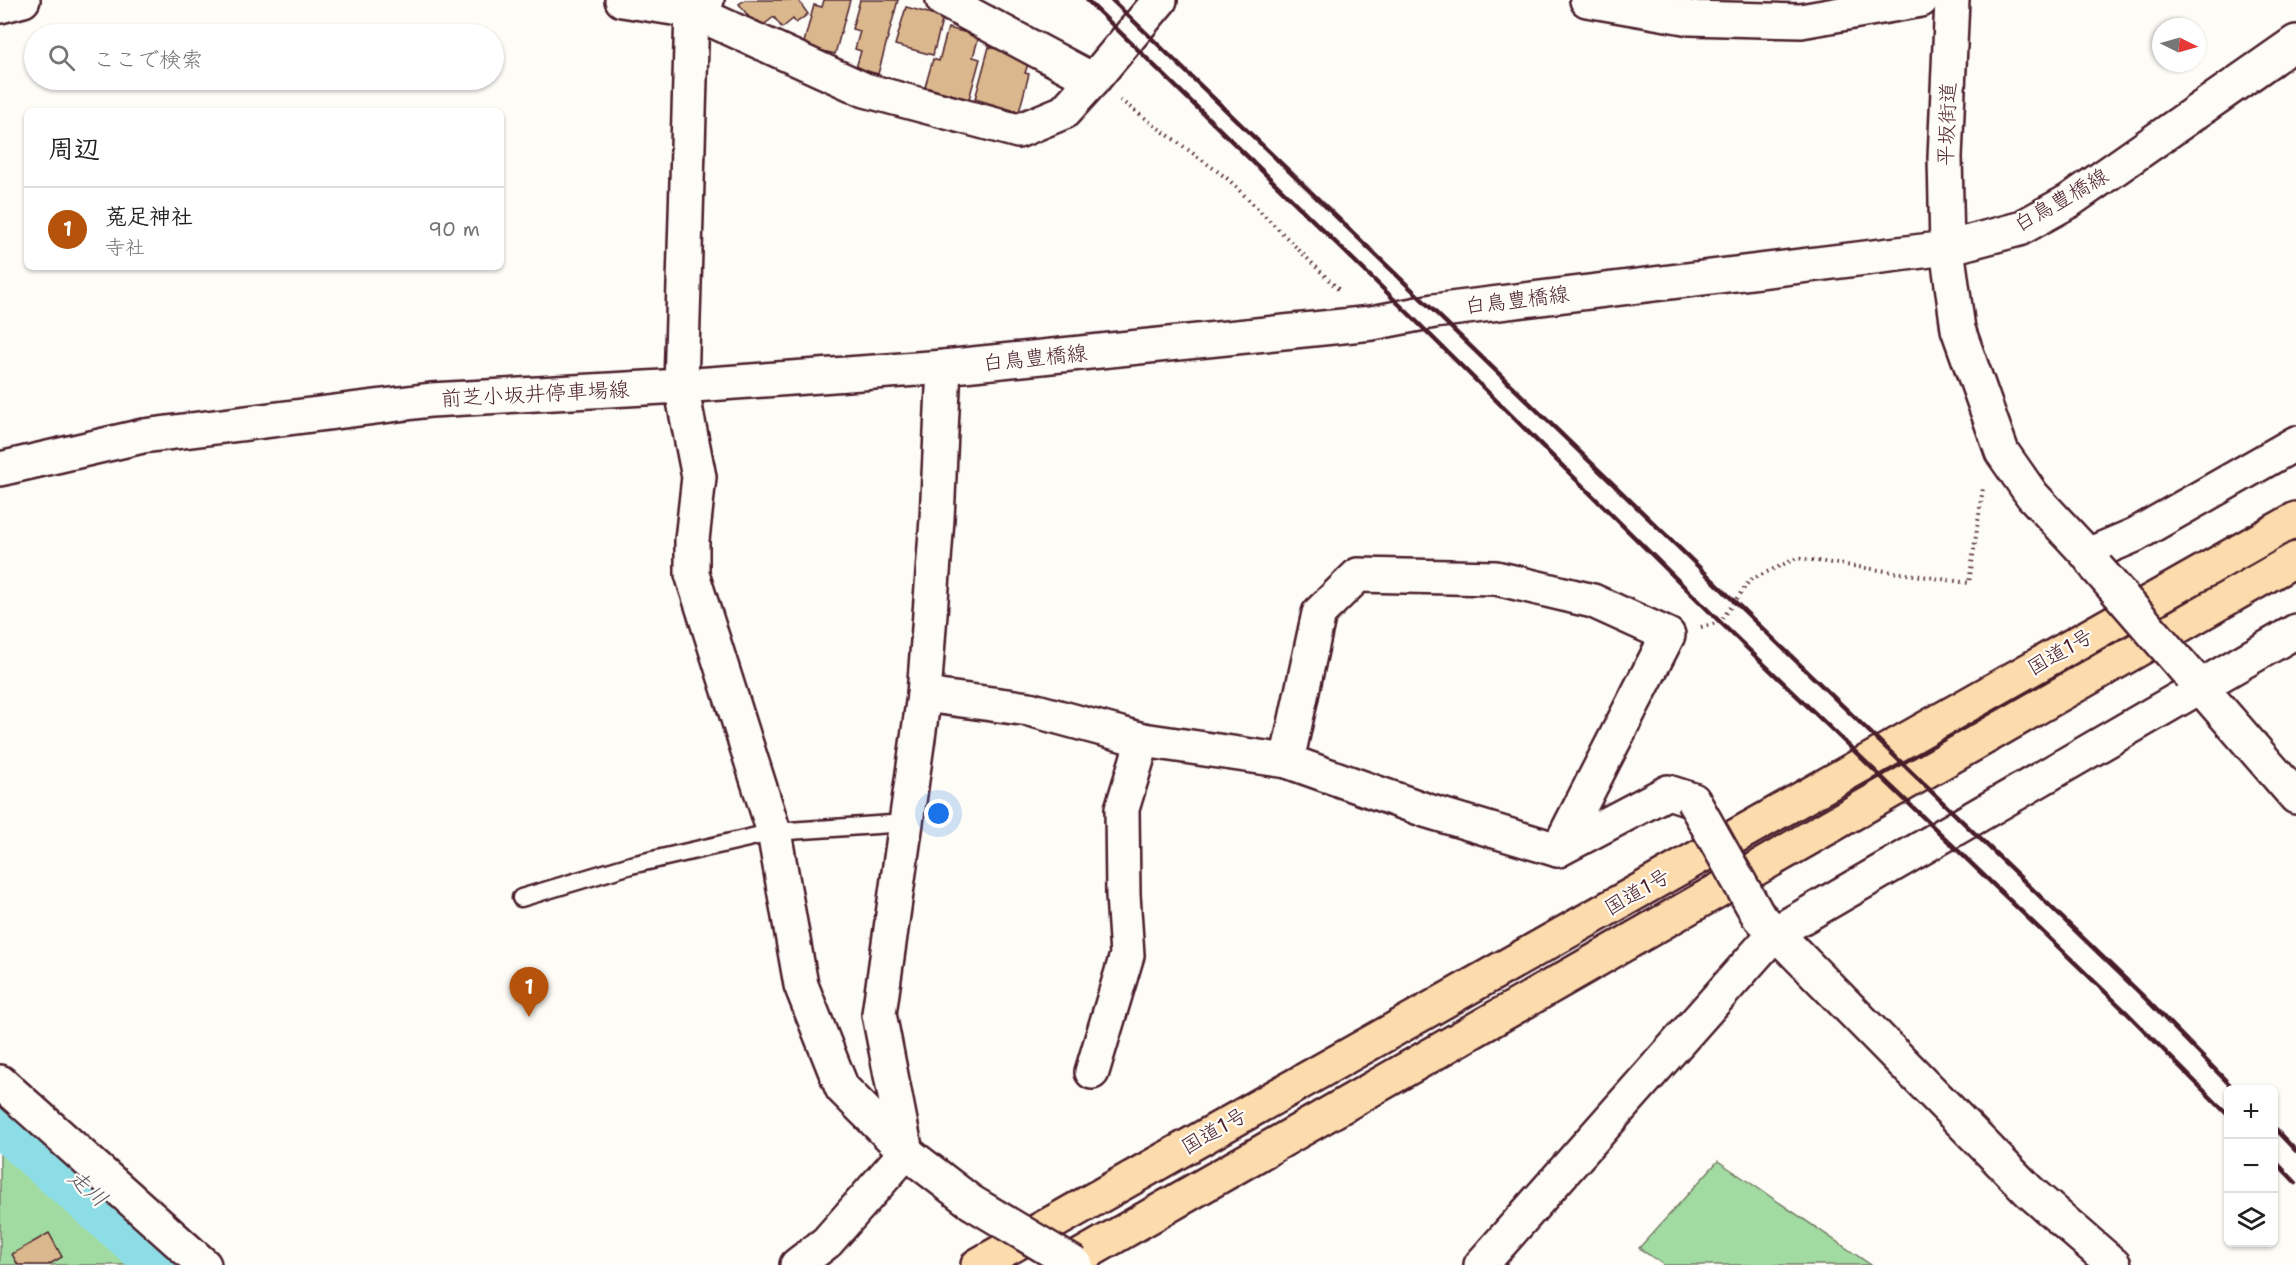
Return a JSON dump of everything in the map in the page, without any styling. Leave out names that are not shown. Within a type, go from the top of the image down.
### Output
[{"type":"highway","name":"国道1号","points":[[978,1265],[2296,519]]},
{"type":"highway","name":"国道1号","points":[[1065,1265],[2296,559]]},
{"type":"street","points":[[0,6],[23,0]]},
{"type":"street","points":[[622,0],[699,6],[865,90],[1018,131],[1064,112],[1160,0]]},
{"type":"street","points":[[943,0],[1093,80]]},
{"type":"street","points":[[1587,0],[1690,18],[1801,21],[1921,0]]},
{"type":"street","name":"平坂街道","points":[[1952,0],[1945,157],[1947,248],[1959,329],[2002,452],[2032,495],[2093,561],[2296,797]]},
{"type":"street","points":[[699,6],[681,386],[699,477],[692,540],[692,574],[774,832],[801,985],[842,1088],[906,1152],[970,1202],[1076,1265]]},
{"type":"street","name":"白鳥豊橋線","points":[[681,386],[944,367],[1372,323],[1434,310],[1947,248],[2019,228],[2069,201],[2296,42]]},
{"type":"street","points":[[906,1152],[879,1014],[924,695],[938,519],[944,367]]},
{"type":"street","name":"前芝小坂井停車場線","points":[[0,469],[143,436],[431,400],[681,386]]},
{"type":"street","points":[[2093,561],[2296,443]]},
{"type":"street","points":[[1287,761],[1319,613],[1358,575],[1496,578],[1593,601],[1668,635],[1558,850]]},
{"type":"street","points":[[1481,1265],[1767,925],[2195,681],[2296,631]]},
{"type":"street","points":[[924,695],[1029,709],[1143,740],[1287,761],[1428,811],[1558,850],[1668,792],[1693,800],[1767,925],[2029,1191],[2114,1265]]},
{"type":"street","points":[[1092,1072],[1127,955],[1123,895],[1122,809],[1143,740]]},
{"type":"street","points":[[0,1082],[204,1265]]},
{"type":"street","points":[[797,1265],[827,1242],[906,1152]]},
{"type":"lane","points":[[521,898],[631,866],[774,832],[906,823]]},
{"type":"path","points":[[1093,80],[1228,178],[1372,323]]},
{"type":"path","points":[[1668,635],[1720,622],[1750,580],[1797,558],[1969,584],[1985,480],[2002,452]]},
{"type":"green space","points":[[0,1124],[8,1130],[161,1265],[0,1265]]},
{"type":"green space","points":[[1718,1161],[1871,1265],[1664,1265],[1639,1248]]},
{"type":"building","points":[[745,0],[798,0],[808,14],[796,23],[793,19],[782,28],[774,17],[762,26],[758,21],[754,24],[739,4]]},
{"type":"building","points":[[824,0],[850,0],[835,54],[803,46],[814,5],[822,7]]},
{"type":"building","points":[[860,0],[898,0],[878,74],[856,68],[861,51],[855,49],[860,31],[852,29]]},
{"type":"building","points":[[906,7],[943,17],[933,55],[895,45]]},
{"type":"building","points":[[948,28],[979,36],[973,57],[980,59],[969,99],[925,87],[933,59],[939,61]]},
{"type":"building","points":[[989,47],[1030,58],[1025,73],[1029,74],[1019,112],[975,99]]},
{"type":"building","points":[[49,1233],[62,1257],[48,1265],[18,1265],[12,1254]]},
{"type":"waterway","name":"走川","points":[[0,1112],[175,1265]]},
{"type":"railway","points":[[1087,0],[1720,622],[2125,1011],[2224,1111]]},
{"type":"railway","points":[[1112,0],[2142,995],[2230,1085]]},
{"type":"railway","points":[[2278,1132],[2296,1151]]},
{"type":"railway","points":[[2278,1164],[2296,1183]]},
{"type":"place","name":"菟足神社","points":[[529,1017]]}]
